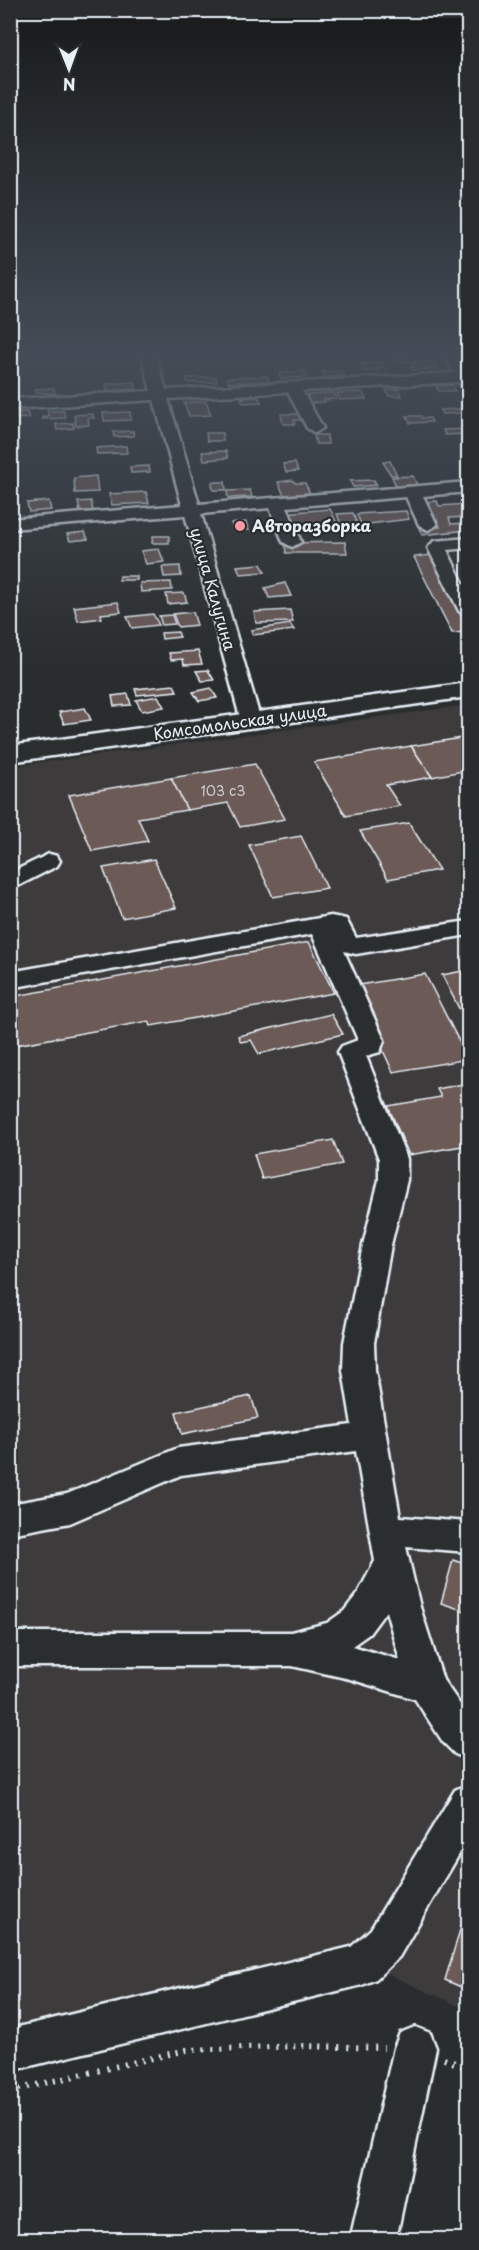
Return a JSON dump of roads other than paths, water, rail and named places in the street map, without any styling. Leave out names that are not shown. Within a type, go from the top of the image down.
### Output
[{"type":"main road","name":"Комсомольская улица","points":[[10,754],[468,690]]},
{"type":"street","name":"улица Калугина","points":[[176,458],[251,721]]},
{"type":"street","points":[[10,524],[468,487]]},
{"type":"street","points":[[412,491],[428,525]]},
{"type":"street","points":[[446,502],[468,500]]},
{"type":"street","points":[[277,502],[292,542]]},
{"type":"street","points":[[468,543],[440,545],[437,548],[468,610]]},
{"type":"street","points":[[10,883],[49,861]]},
{"type":"street","points":[[10,980],[320,924],[338,924],[346,944],[356,946],[468,928]]},
{"type":"street","points":[[320,924],[371,1040],[371,1046],[351,1052],[393,1160],[393,1180],[377,1245],[359,1343],[358,1370],[388,1547],[426,1684],[455,1730],[468,1741]]},
{"type":"street","points":[[10,1519],[70,1508],[178,1462],[370,1436]]},
{"type":"street","points":[[388,1547],[468,1537]]},
{"type":"street","points":[[292,1648],[338,1636],[357,1621],[377,1596],[388,1547]]},
{"type":"street","points":[[10,1649],[56,1647],[292,1648],[426,1684]]},
{"type":"street","points":[[10,2050],[362,1965],[385,1943],[468,1803]]},
{"type":"street","points":[[373,2240],[415,2048]]},
{"type":"place","name":"Авторазборка","points":[[240,526]]}]
